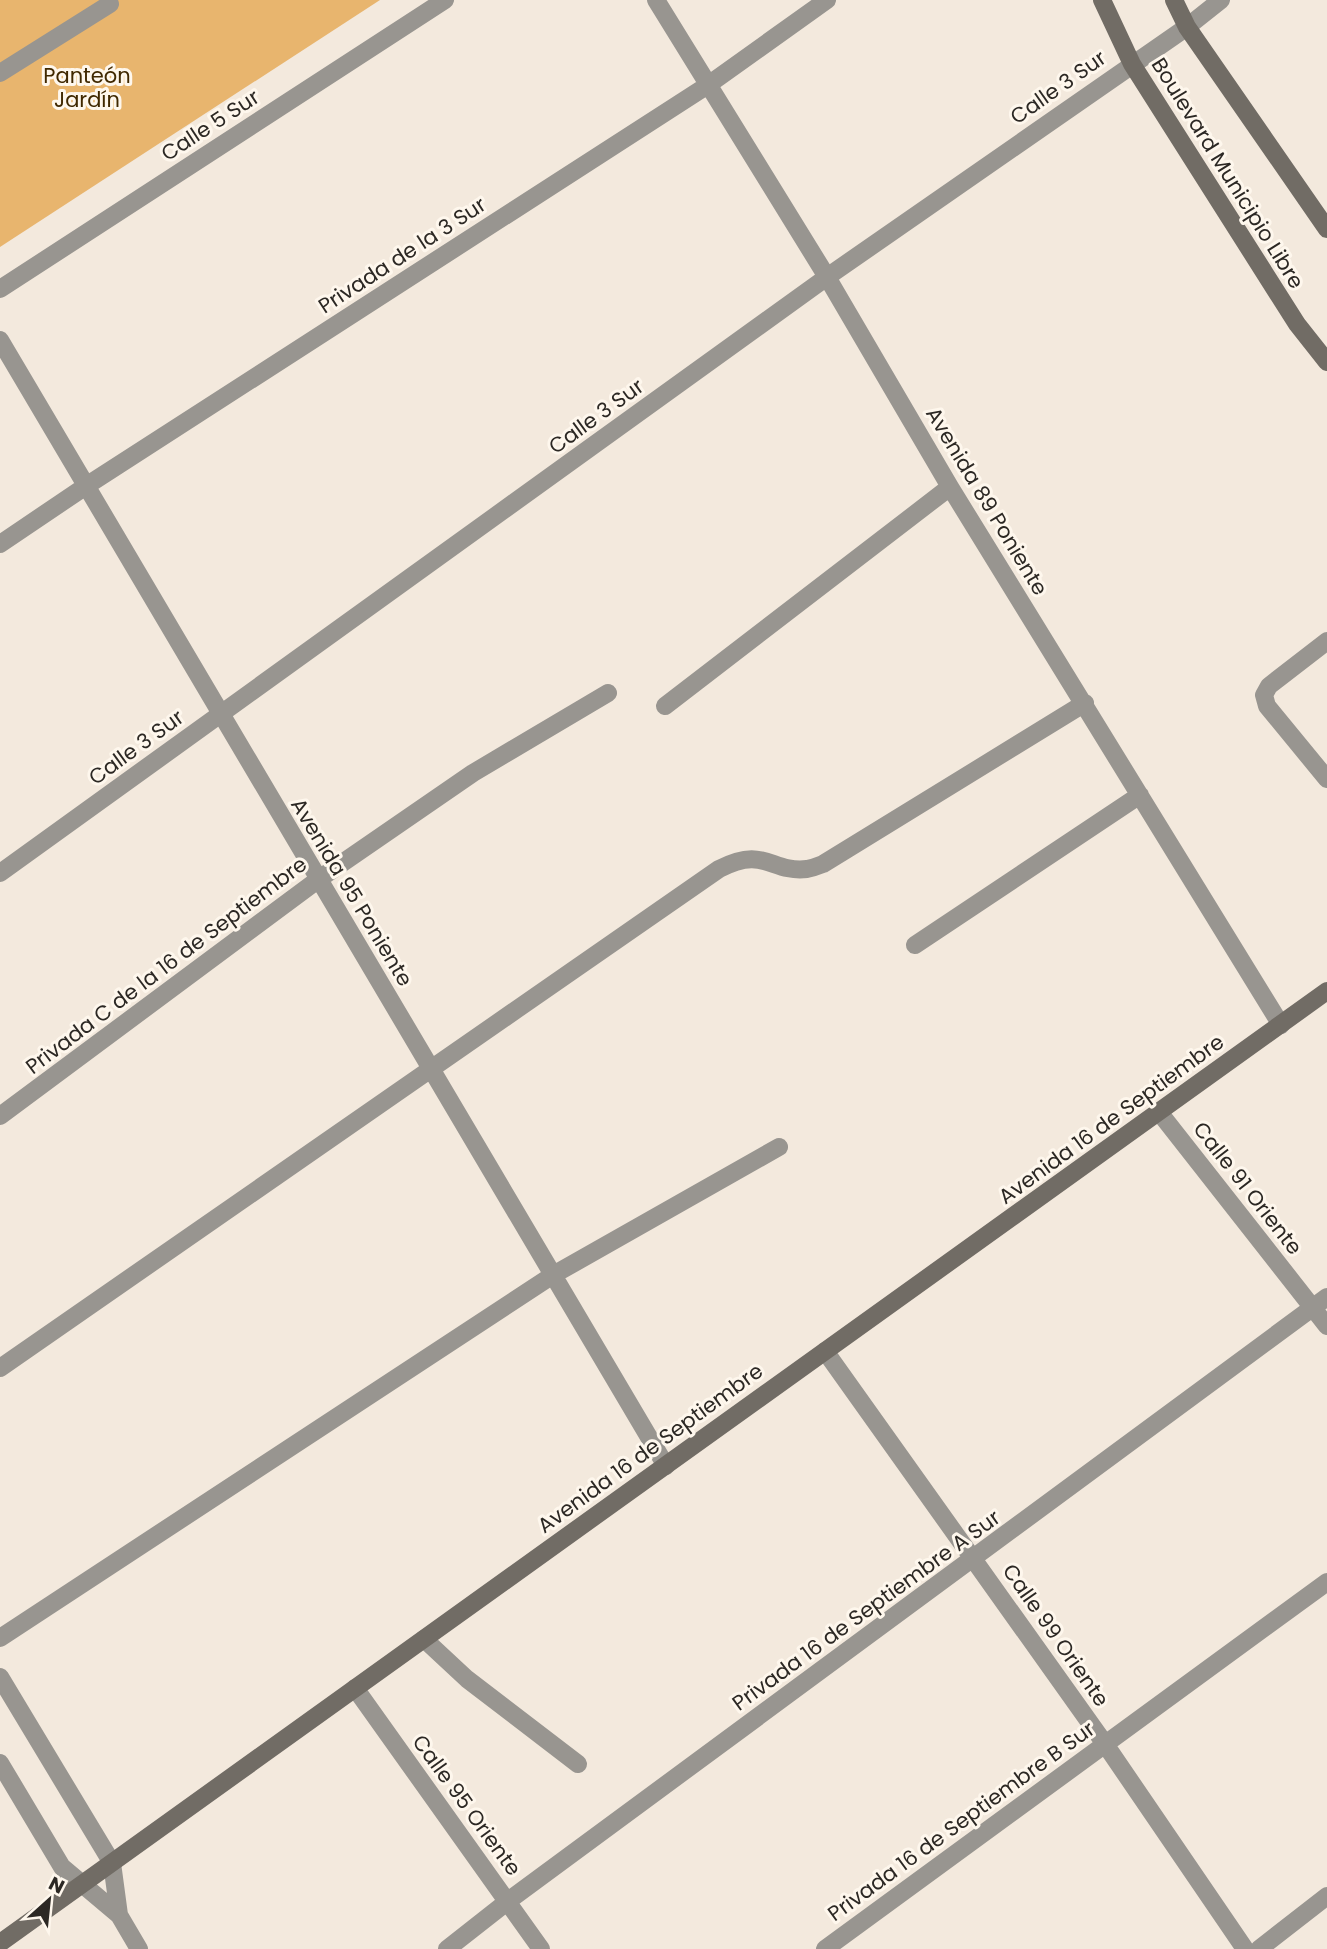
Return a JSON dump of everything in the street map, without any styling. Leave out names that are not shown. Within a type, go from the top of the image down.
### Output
[{"type":"main road","name":"Boulevard Municipio Libre","points":[[1102,0],[1132,64],[1297,324],[1327,362]]},
{"type":"main road","name":"Boulevard Municipio Libre","points":[[1174,0],[1186,27],[1327,229]]},
{"type":"main road","name":"Avenida 16 de Septiembre","points":[[0,1943],[1327,991]]},
{"type":"street","name":"Calle 5 Sur","points":[[0,289],[445,0]]},
{"type":"street","name":"Avenida 89 Poniente","points":[[656,0],[1280,1025]]},
{"type":"street","name":"Privada de la 3 Sur","points":[[0,544],[708,85],[827,0]]},
{"type":"street","name":"Calle 3 Sur","points":[[0,873],[827,277],[1221,0]]},
{"type":"street","points":[[0,73],[110,4]]},
{"type":"street","name":"Avenida 95 Poniente","points":[[0,340],[666,1466]]},
{"type":"street","points":[[665,706],[950,486]]},
{"type":"street","points":[[1327,641],[1269,686],[1264,695],[1267,706],[1327,779]]},
{"type":"street","name":"Privada C de la 16 de Septiembre","points":[[0,1116],[319,879],[473,773],[608,693]]},
{"type":"street","points":[[0,1367],[719,869],[733,862],[752,858],[806,869],[823,864],[1084,703]]},
{"type":"street","points":[[915,945],[1140,795]]},
{"type":"street","name":"Calle 91 Oriente","points":[[1159,1112],[1320,1303],[1327,1325]]},
{"type":"street","points":[[0,1638],[553,1275],[779,1147]]},
{"type":"street","name":"Privada 16 de Septiembre A Sur","points":[[447,1949],[1320,1303]]},
{"type":"street","name":"Calle 99 Oriente","points":[[825,1351],[975,1558],[1245,1949]]},
{"type":"street","name":"Privada 16 de Septiembre B Sur","points":[[825,1949],[1327,1582]]},
{"type":"street","points":[[424,1639],[467,1679],[578,1764]]},
{"type":"street","points":[[0,1677],[111,1863],[119,1915]]},
{"type":"street","name":"Calle 95 Oriente","points":[[355,1688],[541,1949]]},
{"type":"street","points":[[0,1763],[62,1867],[119,1915],[139,1949]]},
{"type":"street","points":[[1259,1949],[1327,1896]]},
{"type":"green space","name":"Panteón Jardín","points":[[0,0],[380,0],[0,247]]}]
